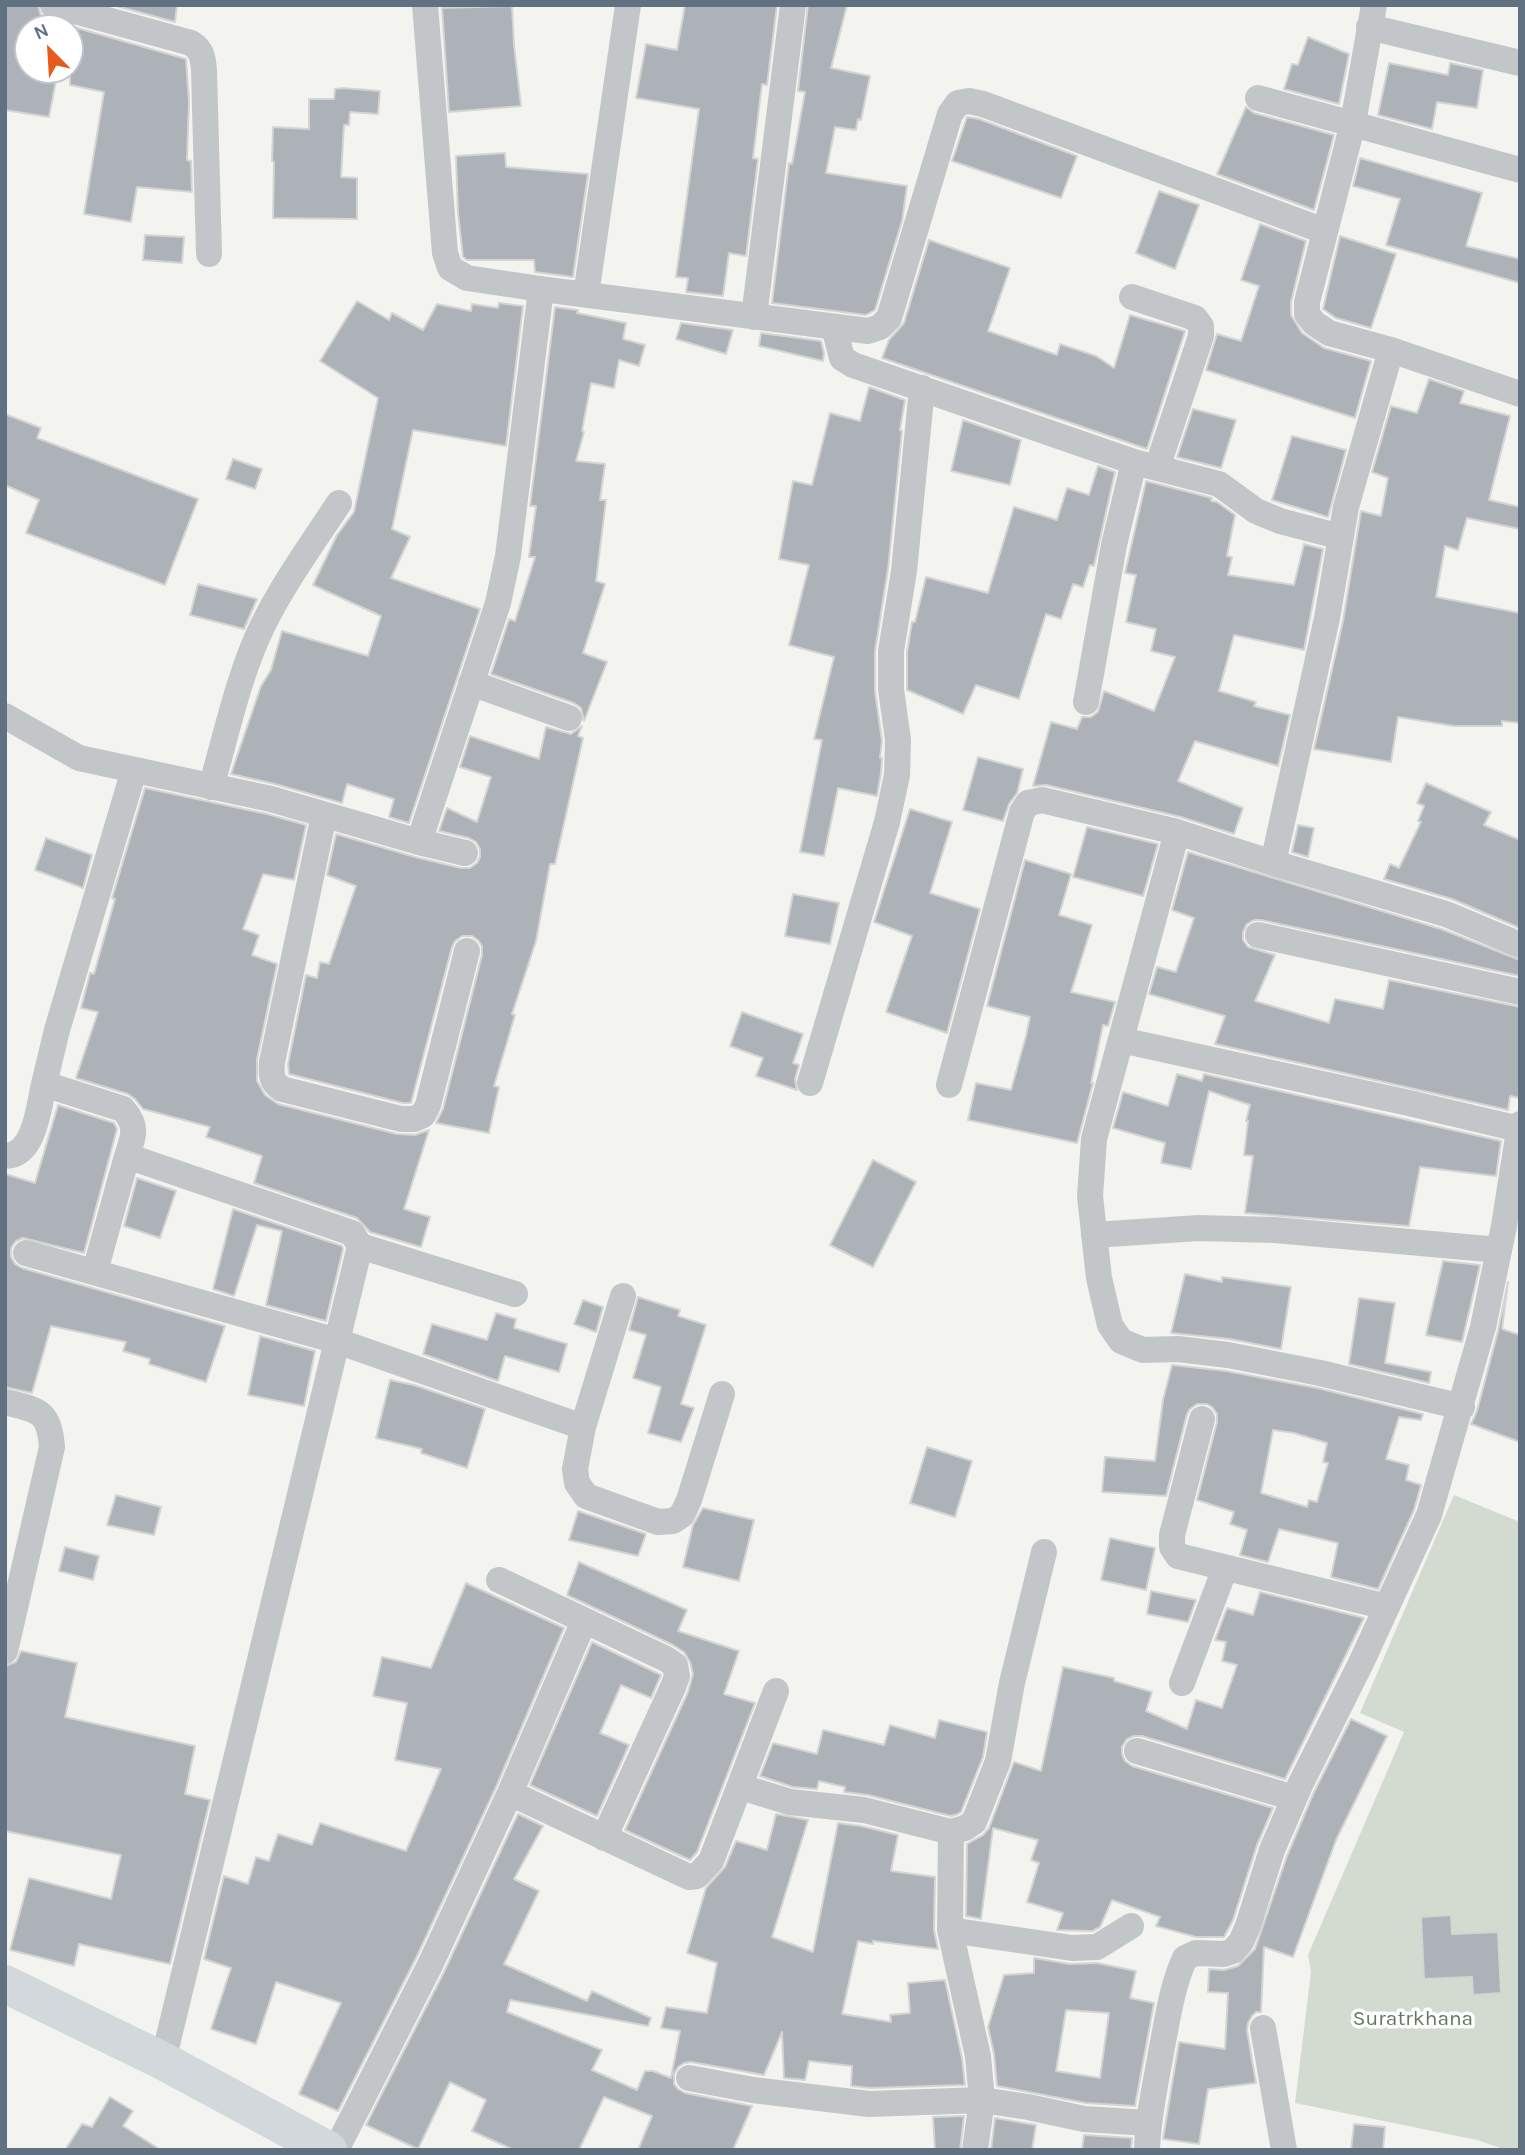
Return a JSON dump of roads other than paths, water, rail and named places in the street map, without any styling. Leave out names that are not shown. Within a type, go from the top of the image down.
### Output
[{"type":"highway","points":[[5,1984],[163,2061],[328,2150]]},
{"type":"street","points":[[54,5],[94,11],[198,47],[204,70],[209,254]]},
{"type":"street","points":[[425,5],[445,253],[450,268],[467,278],[834,327],[868,331],[880,327],[889,318],[950,114],[958,103],[969,101],[1324,231]]},
{"type":"street","points":[[586,295],[628,5]]},
{"type":"street","points":[[754,317],[793,5]]},
{"type":"street","points":[[1520,63],[1372,16],[1353,123],[1307,302],[1307,314],[1314,323],[1329,332],[1520,394]]},
{"type":"street","points":[[1258,97],[1520,170]]},
{"type":"street","points":[[419,842],[498,603],[508,555],[541,289]]},
{"type":"street","points":[[1086,702],[1114,545],[1200,336],[1201,326],[1195,318],[1132,297]]},
{"type":"street","points":[[834,327],[842,358],[853,365],[1145,465],[1219,484],[1256,511],[1280,521],[1341,537]]},
{"type":"street","points":[[1273,863],[1327,618],[1346,508],[1391,350]]},
{"type":"street","points":[[810,1083],[887,822],[897,775],[898,740],[891,689],[891,651],[904,571],[922,388]]},
{"type":"street","points":[[211,787],[261,629],[338,503]]},
{"type":"street","points":[[471,683],[569,718]]},
{"type":"street","points":[[5,716],[79,758],[271,799],[465,853]]},
{"type":"street","points":[[5,1156],[14,1156],[26,1146],[57,1030],[134,770]]},
{"type":"street","points":[[948,1085],[1023,812],[1028,803],[1042,800],[1177,832],[1446,914],[1520,946]]},
{"type":"street","points":[[324,815],[272,1062],[271,1074],[275,1084],[282,1089],[401,1119],[414,1119],[424,1115],[467,951]]},
{"type":"street","points":[[1177,832],[1094,1139],[1090,1196],[1099,1278],[1110,1325],[1121,1341],[1143,1350],[1178,1349],[1228,1354],[1462,1407]]},
{"type":"street","points":[[1258,934],[1520,992]]},
{"type":"street","points":[[1121,1041],[1519,1127],[1499,1250],[1483,1327],[1429,1515],[1294,1798],[1272,1850],[1241,1942],[1233,1951],[1224,1954],[1196,1953],[1185,1958],[1181,1967],[1172,1994],[1148,2123],[1147,2150]]},
{"type":"street","points":[[44,1084],[123,1109],[132,1119],[134,1135],[95,1271]]},
{"type":"street","points":[[127,1156],[352,1233],[360,1246],[515,1294]]},
{"type":"street","points":[[1094,1235],[1198,1228],[1275,1230],[1499,1250]]},
{"type":"street","points":[[163,2061],[360,1246]]},
{"type":"street","points":[[26,1253],[337,1341],[583,1427]]},
{"type":"street","points":[[623,1296],[583,1427],[575,1469],[577,1483],[586,1496],[658,1522],[673,1521],[682,1515],[722,1394]]},
{"type":"street","points":[[5,1402],[35,1409],[50,1425],[52,1447],[13,1582],[5,1651]]},
{"type":"street","points":[[1202,1419],[1172,1535],[1172,1547],[1178,1556],[1387,1606]]},
{"type":"street","points":[[741,1787],[790,1802],[864,1810],[951,1832],[974,1822],[998,1761],[1012,1682],[1044,1552]]},
{"type":"street","points":[[1182,1683],[1225,1568]]},
{"type":"street","points":[[499,1580],[675,1665],[677,1675],[604,1838]]},
{"type":"street","points":[[336,2150],[430,1965],[510,1793],[584,1622]]},
{"type":"street","points":[[510,1793],[689,1877],[697,1877],[711,1861],[776,1691]]},
{"type":"street","points":[[1137,1751],[1294,1798]]},
{"type":"street","points":[[951,1832],[950,1930],[978,2056],[982,2099],[975,2150]]},
{"type":"street","points":[[950,1930],[1072,1948],[1097,1947],[1131,1926]]},
{"type":"street","points":[[1263,2028],[1284,2150]]},
{"type":"street","points":[[689,2078],[753,2090],[869,2104],[982,2099],[1084,2119],[1148,2123]]},
{"type":"park label","name":"Suratrkhana","points":[[1413,2019]]}]
